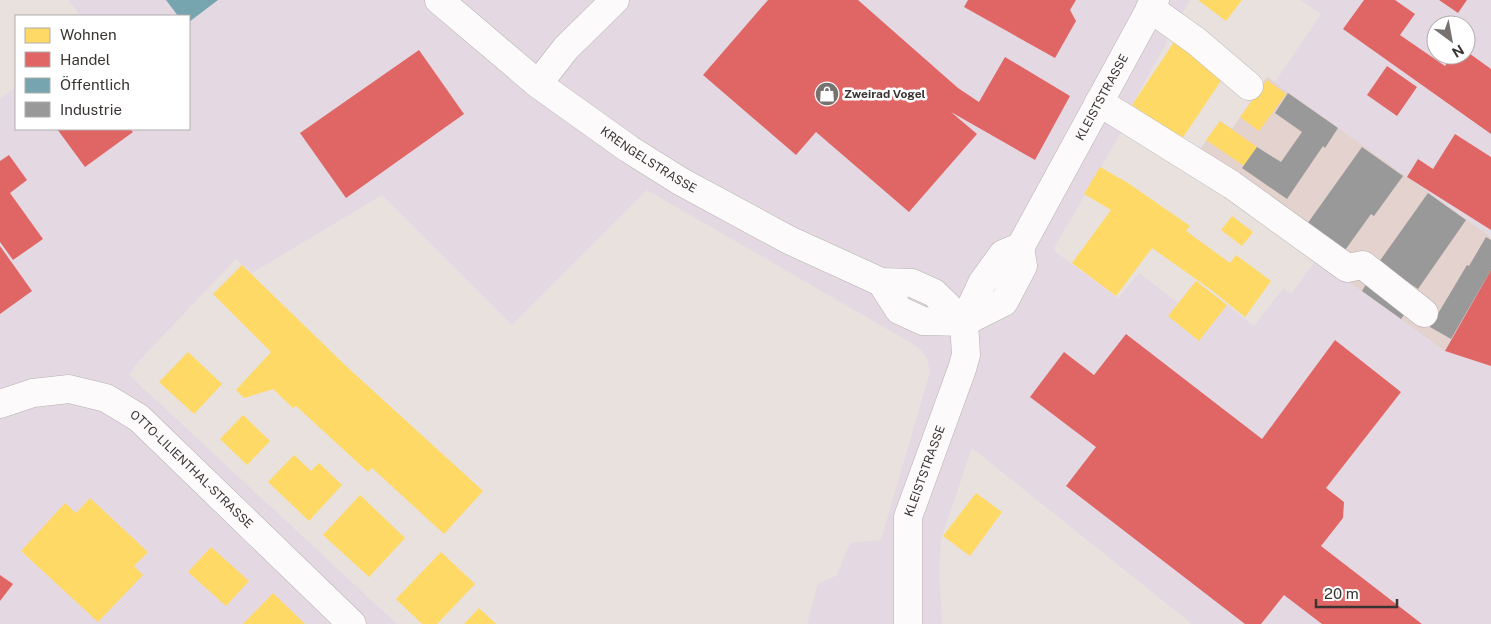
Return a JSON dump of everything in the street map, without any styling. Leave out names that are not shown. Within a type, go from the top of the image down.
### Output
[{"type":"street","name":"KRENGELSTRASSE","points":[[439,0],[538,84],[629,148],[680,181],[789,240],[881,282],[912,283],[934,293],[964,322]]},
{"type":"street","points":[[538,84],[566,48],[615,0]]},
{"type":"street","points":[[1152,4],[1249,86]]},
{"type":"street","name":"KLEISTSTRASSE","points":[[908,624],[908,517],[962,369],[966,355],[964,322],[1004,302],[1023,266],[1020,247],[1152,4]]},
{"type":"street","points":[[1099,102],[1232,185],[1347,268],[1364,265],[1424,313]]},
{"type":"street","name":"OTTO-LILIENTHAL-STRASSE","points":[[0,404],[33,393],[69,389],[106,398],[139,418],[352,624]]},
{"type":"shaded area","points":[[68,0],[1190,0],[1132,105],[1199,151],[1126,124],[1053,250],[1118,298],[1139,273],[1178,303],[1196,281],[1254,326],[1283,288],[1291,294],[1317,259],[1491,270],[1491,624],[1192,624],[972,448],[941,539],[939,568],[942,624],[807,624],[818,584],[837,575],[850,543],[881,540],[930,372],[927,358],[918,347],[647,190],[512,325],[382,195],[252,273],[236,259],[138,362],[129,375],[397,624],[0,624],[0,99],[15,88],[15,130],[190,130],[190,15],[80,15]]},
{"type":"shaded area","points":[[1300,0],[1491,0],[1491,237],[1267,77],[1275,82],[1321,14]]},
{"type":"shaded area","points":[[1267,77],[1491,237],[1491,270],[1445,351],[1317,259],[1199,151],[1220,121],[1232,129]]},
{"type":"building: Wohnen","points":[[1198,0],[1242,0],[1226,21]]},
{"type":"building: Wohnen","points":[[1176,39],[1226,73],[1182,139],[1132,105]]},
{"type":"building: Wohnen","points":[[1267,80],[1286,94],[1259,131],[1240,117]]},
{"type":"building: Wohnen","points":[[1220,121],[1257,147],[1244,166],[1206,140]]},
{"type":"building: Wohnen","points":[[1100,167],[1128,183],[1190,226],[1186,231],[1230,263],[1236,255],[1271,281],[1245,317],[1210,289],[1152,248],[1116,296],[1072,263],[1111,210],[1084,194]]},
{"type":"building: Wohnen","points":[[1232,216],[1253,232],[1242,246],[1221,230]]},
{"type":"building: Wohnen","points":[[242,265],[346,366],[483,491],[444,534],[372,468],[368,472],[296,406],[293,408],[273,389],[244,398],[236,390],[271,352],[213,294]]},
{"type":"building: Wohnen","points":[[1196,281],[1227,305],[1199,341],[1168,316]]},
{"type":"building: Wohnen","points":[[188,352],[222,384],[194,414],[159,382]]},
{"type":"building: Wohnen","points":[[243,415],[270,441],[247,465],[220,439]]},
{"type":"building: Wohnen","points":[[294,455],[311,471],[319,463],[342,485],[309,521],[268,482]]},
{"type":"building: Wohnen","points":[[976,493],[1002,512],[970,556],[943,536]]},
{"type":"building: Wohnen","points":[[360,495],[405,538],[369,577],[323,535]]},
{"type":"building: Wohnen","points":[[90,498],[148,552],[134,566],[143,575],[98,622],[21,551],[65,503],[76,513]]},
{"type":"building: Wohnen","points":[[211,547],[249,581],[226,606],[188,572]]},
{"type":"building: Wohnen","points":[[441,552],[475,584],[437,624],[422,624],[396,599]]},
{"type":"building: Wohnen","points":[[273,593],[305,624],[243,624]]},
{"type":"building: Wohnen","points":[[479,608],[496,624],[464,624]]},
{"type":"building: Handel","name":"Zweirad Vogel","points":[[768,0],[858,0],[958,88],[979,102],[1005,57],[1070,96],[1035,160],[951,112],[977,134],[909,212],[816,132],[796,155],[703,75]]},
{"type":"building: Handel","points":[[968,0],[1076,0],[1070,10],[1076,21],[1055,58],[964,7]]},
{"type":"building: Handel","points":[[1364,0],[1395,0],[1415,14],[1400,35],[1426,53],[1426,65],[1476,65],[1476,58],[1491,69],[1491,134],[1343,29]]},
{"type":"building: Handel","points":[[1439,0],[1467,0],[1458,13]]},
{"type":"building: Handel","points":[[419,50],[464,114],[346,198],[300,133]]},
{"type":"building: Handel","points":[[1387,66],[1417,87],[1397,116],[1367,95]]},
{"type":"building: Handel","points":[[58,130],[131,130],[133,132],[85,167]]},
{"type":"building: Handel","points":[[1455,134],[1491,157],[1491,230],[1407,177],[1418,159],[1433,169]]},
{"type":"building: Handel","points":[[9,155],[27,180],[10,193],[43,239],[13,260],[0,242],[0,161]]},
{"type":"building: Handel","points":[[0,246],[32,291],[0,314]]},
{"type":"building: Handel","points":[[1491,270],[1491,366],[1445,351]]},
{"type":"building: Handel","points":[[1126,334],[1262,439],[1335,340],[1401,392],[1326,488],[1344,502],[1343,518],[1321,546],[1422,624],[1322,624],[1284,595],[1261,624],[1245,624],[1066,486],[1096,447],[1030,397],[1064,352],[1094,375]]},
{"type":"building: Handel","points":[[0,575],[13,584],[0,601]]},
{"type":"building: Öffentlich","points":[[166,0],[218,0],[190,21],[190,15],[177,15]]},
{"type":"building: Industrie","points":[[1288,93],[1338,128],[1325,148],[1323,146],[1287,199],[1242,168],[1257,147],[1281,162],[1302,132],[1275,113]]},
{"type":"building: Industrie","points":[[1362,147],[1403,176],[1374,216],[1371,214],[1343,253],[1305,227]]},
{"type":"building: Industrie","points":[[1428,193],[1466,220],[1418,289],[1379,262]]},
{"type":"building: Industrie","points":[[1486,237],[1491,240],[1491,270],[1451,339],[1430,327]]},
{"type":"building: Industrie","points":[[1368,281],[1408,309],[1401,319],[1362,291]]},
{"type":"place","name":"Zweirad Vogel","points":[[827,94]]}]
